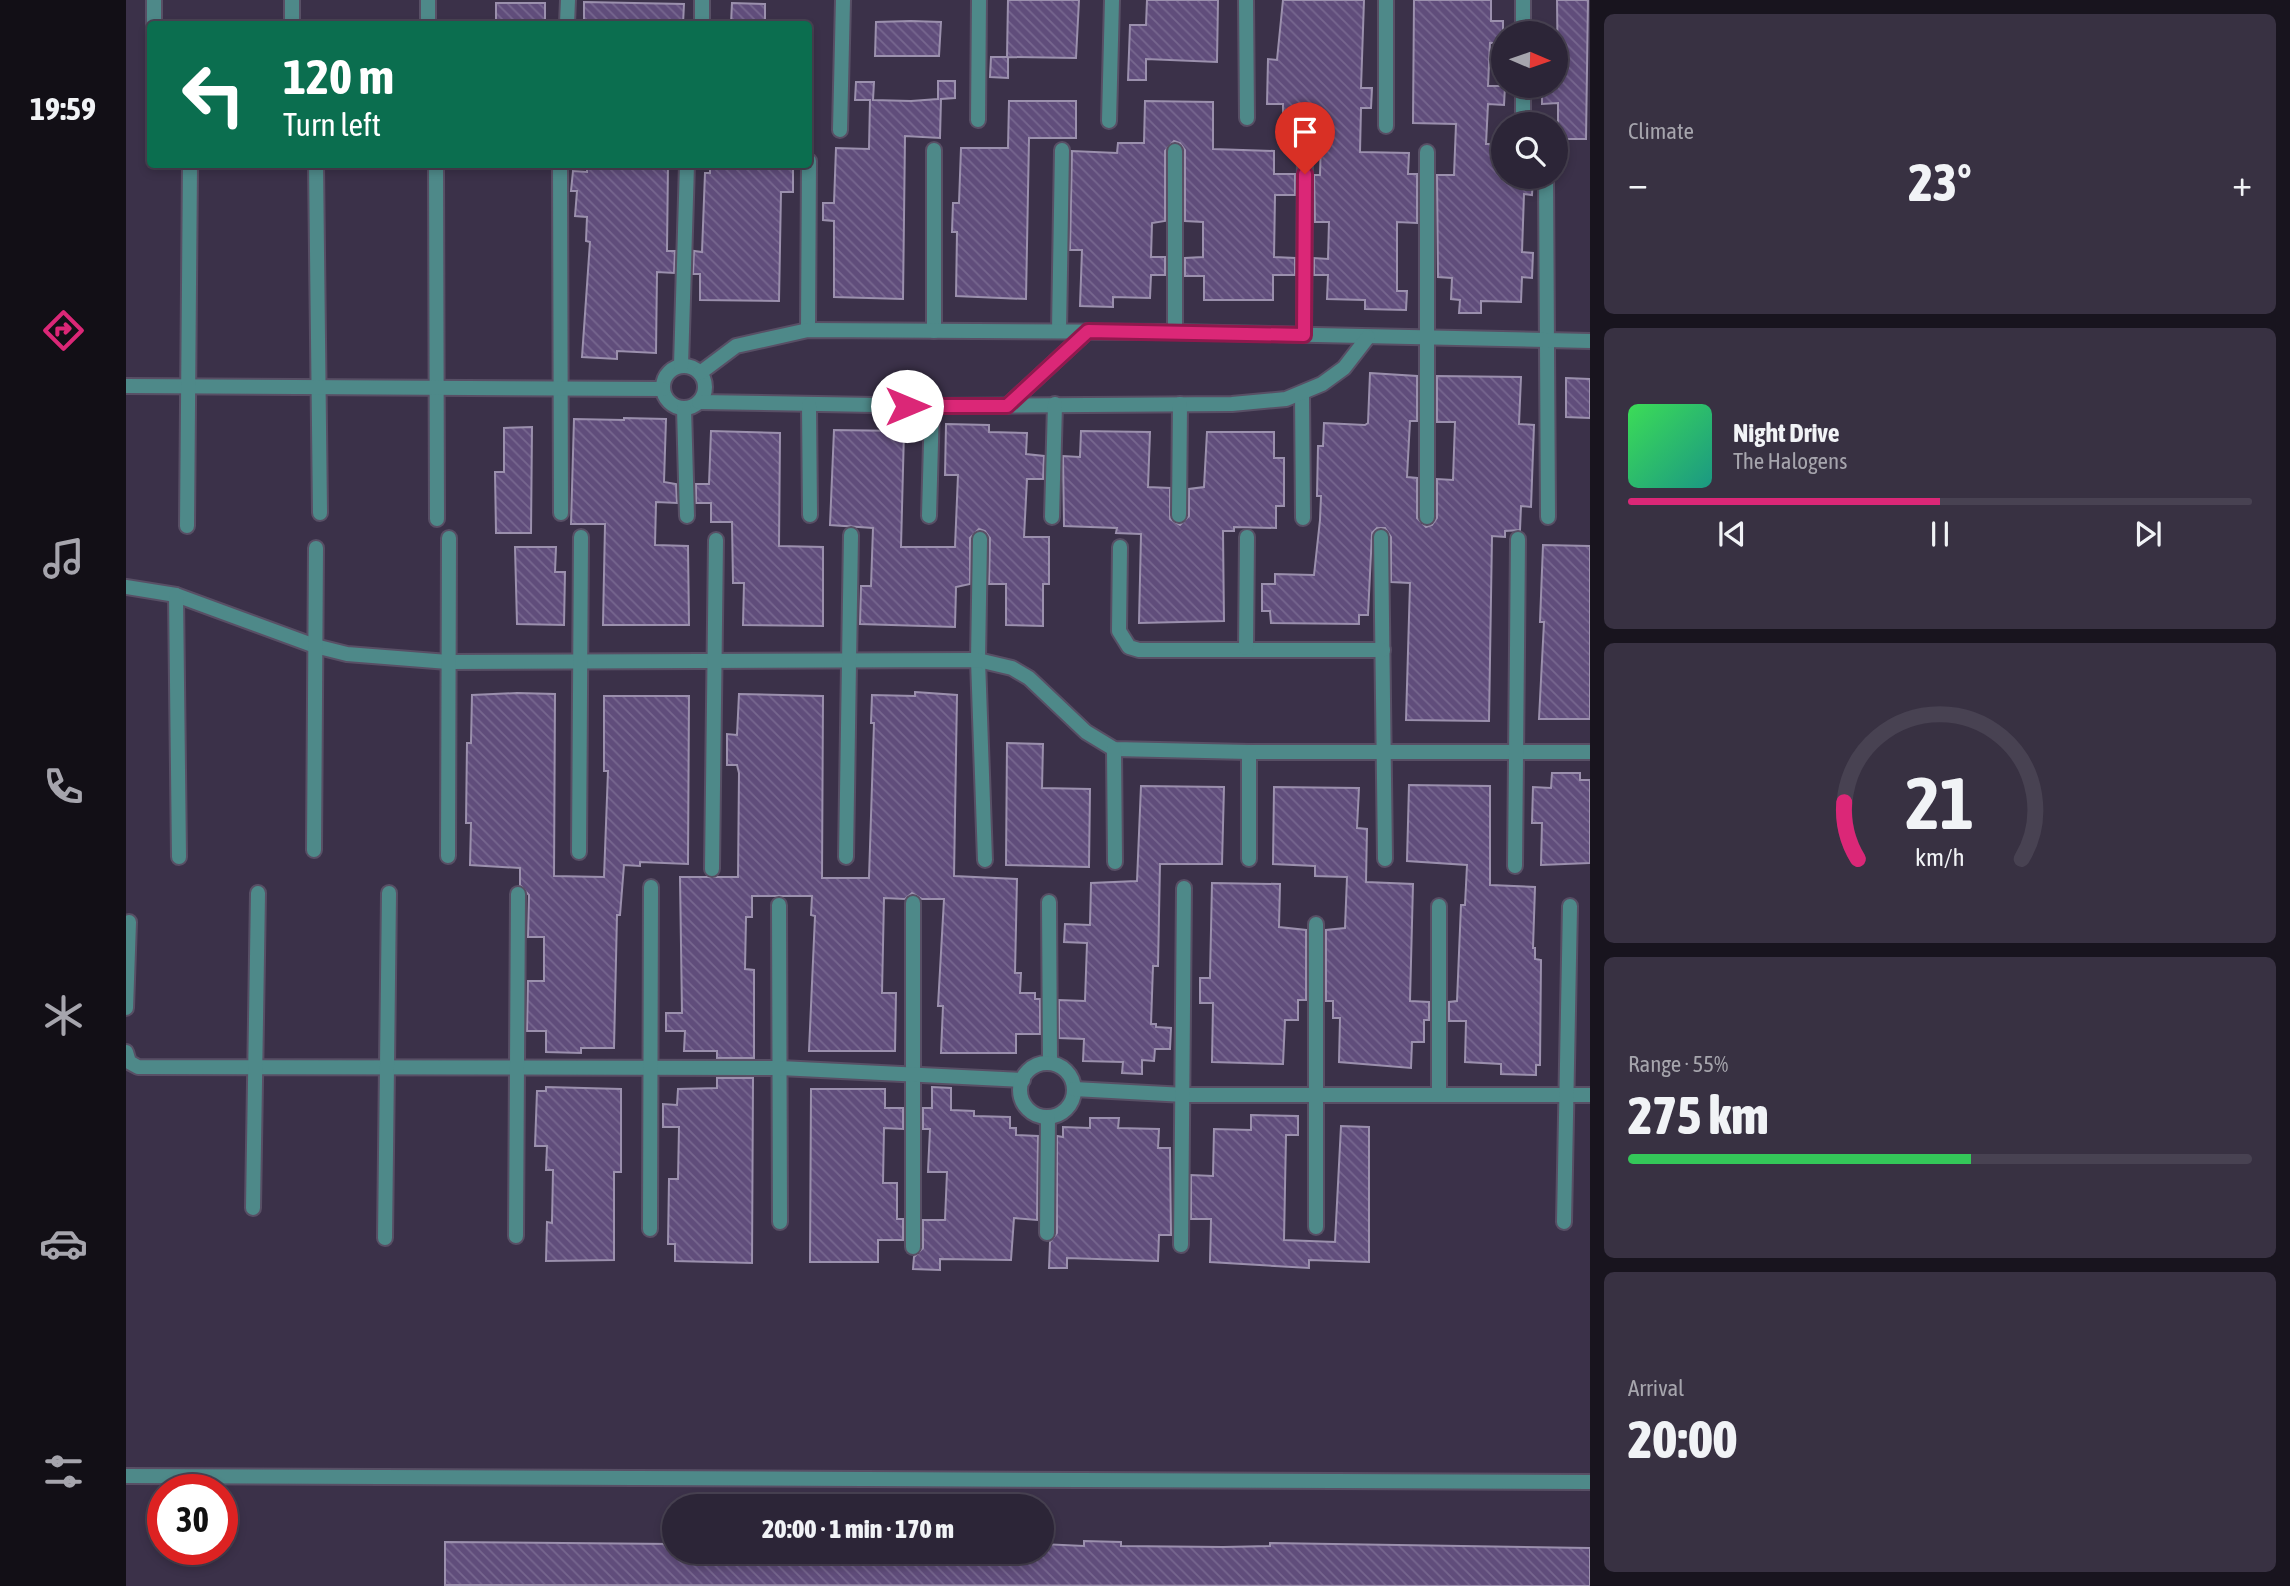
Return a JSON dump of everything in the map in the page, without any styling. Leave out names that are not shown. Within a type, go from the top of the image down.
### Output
[{"type":"street","points":[[154,0],[154,21]]},
{"type":"street","points":[[292,0],[292,21]]},
{"type":"street","points":[[428,0],[428,21]]},
{"type":"street","points":[[567,21],[568,0]]},
{"type":"street","points":[[702,0],[702,21]]},
{"type":"street","points":[[840,130],[843,0]]},
{"type":"street","points":[[978,120],[979,0]]},
{"type":"street","points":[[1109,121],[1112,0]]},
{"type":"street","points":[[1246,0],[1247,118]]},
{"type":"street","points":[[1386,0],[1386,126]]},
{"type":"street","points":[[1523,0],[1523,21]]},
{"type":"street","points":[[1523,98],[1523,112]]},
{"type":"street","points":[[1304,335],[1305,147]]},
{"type":"street","points":[[934,150],[934,331]]},
{"type":"street","points":[[1059,331],[1062,150]]},
{"type":"street","points":[[1175,151],[1175,332]]},
{"type":"street","points":[[1427,152],[1427,517]]},
{"type":"street","points":[[187,526],[190,168]]},
{"type":"street","points":[[316,168],[320,513]]},
{"type":"street","points":[[436,168],[437,519]]},
{"type":"street","points":[[560,168],[561,513]]},
{"type":"street","points":[[681,366],[687,168]]},
{"type":"street","points":[[808,330],[809,168]]},
{"type":"street","points":[[1546,189],[1548,517]]},
{"type":"street","points":[[700,373],[736,346],[808,330],[1175,332],[1590,341]]},
{"type":"street","points":[[1007,406],[1088,331]]},
{"type":"street","points":[[699,402],[705,388],[700,373],[691,367],[681,366],[667,374],[663,389],[670,403],[684,408],[699,402],[1007,406],[1180,404],[1286,399],[1322,384],[1343,368],[1368,337]]},
{"type":"street","points":[[126,386],[663,389]]},
{"type":"street","points":[[1302,393],[1303,518]]},
{"type":"street","points":[[1052,517],[1055,404]]},
{"type":"street","points":[[1179,515],[1180,404]]},
{"type":"street","points":[[809,405],[810,515]]},
{"type":"street","points":[[929,516],[932,406]]},
{"type":"street","points":[[684,408],[687,516]]},
{"type":"street","points":[[846,857],[851,535]]},
{"type":"street","points":[[579,852],[582,537]]},
{"type":"street","points":[[1246,648],[1247,537]]},
{"type":"street","points":[[1381,537],[1386,751],[1385,859]]},
{"type":"street","points":[[447,856],[449,538]]},
{"type":"street","points":[[980,539],[978,660],[985,860]]},
{"type":"street","points":[[1515,866],[1518,539]]},
{"type":"street","points":[[712,869],[716,540]]},
{"type":"street","points":[[1120,547],[1119,631],[1129,647],[1384,650]]},
{"type":"street","points":[[314,849],[316,548]]},
{"type":"street","points":[[126,587],[176,594],[315,646],[347,654],[448,662],[848,658],[978,660],[1012,667],[1029,678],[1086,732],[1114,749],[1249,752],[1590,752]]},
{"type":"street","points":[[176,594],[179,857]]},
{"type":"street","points":[[1114,749],[1115,862]]},
{"type":"street","points":[[1249,752],[1249,859]]},
{"type":"street","points":[[650,1229],[651,887]]},
{"type":"street","points":[[1181,1245],[1185,1095],[1184,888]]},
{"type":"street","points":[[385,1238],[388,892]]},
{"type":"street","points":[[253,1208],[258,893]]},
{"type":"street","points":[[516,1236],[518,894]]},
{"type":"street","points":[[1049,902],[1050,1063]]},
{"type":"street","points":[[913,903],[913,1247]]},
{"type":"street","points":[[779,905],[780,1223]]},
{"type":"street","points":[[1439,906],[1439,1095]]},
{"type":"street","points":[[1564,1222],[1569,1095],[1570,906]]},
{"type":"street","points":[[126,1008],[129,922]]},
{"type":"street","points":[[1316,924],[1316,1227]]},
{"type":"street","points":[[126,1052],[129,1062],[138,1067],[649,1070],[780,1068],[1023,1080]]},
{"type":"street","points":[[1050,1063],[1067,1072],[1074,1089],[1069,1106],[1056,1116],[1048,1118],[1033,1113],[1023,1102],[1023,1080],[1037,1065],[1050,1063]]},
{"type":"street","points":[[1074,1089],[1185,1095],[1590,1095]]},
{"type":"street","points":[[1047,1233],[1048,1118]]},
{"type":"street","points":[[126,1475],[1590,1482]]},
{"type":"building","points":[[1008,0],[1079,0],[1076,58],[1008,57],[1008,78],[990,77],[991,57],[1007,57]]},
{"type":"building","points":[[1147,0],[1218,0],[1217,62],[1146,59],[1146,80],[1128,80],[1130,25],[1146,25]]},
{"type":"building","points":[[1283,0],[1364,0],[1361,88],[1372,88],[1371,108],[1361,108],[1360,152],[1409,153],[1408,174],[1417,174],[1417,223],[1397,222],[1397,291],[1407,291],[1406,310],[1365,309],[1365,300],[1327,299],[1328,275],[1314,275],[1314,258],[1328,259],[1329,222],[1315,222],[1314,175],[1320,175],[1321,139],[1283,139],[1283,104],[1267,104],[1268,59],[1277,60]]},
{"type":"building","points":[[1414,0],[1491,0],[1488,86],[1491,86],[1491,98],[1504,98],[1504,105],[1488,104],[1486,144],[1491,144],[1491,189],[1532,189],[1532,195],[1524,194],[1522,252],[1533,253],[1532,278],[1522,277],[1521,302],[1481,301],[1481,313],[1459,313],[1460,300],[1451,299],[1452,278],[1438,277],[1437,175],[1454,175],[1456,124],[1413,123]]},
{"type":"building","points":[[1557,0],[1588,0],[1586,139],[1568,139],[1568,112],[1558,112],[1558,103],[1542,104],[1542,98],[1568,98],[1568,21],[1557,21]]},
{"type":"building","points":[[584,2],[684,4],[683,21],[584,21]]},
{"type":"building","points":[[496,3],[545,3],[545,21],[496,21]]},
{"type":"building","points":[[732,3],[765,4],[765,21],[731,21]]},
{"type":"building","points":[[876,22],[941,22],[939,56],[875,56]]},
{"type":"building","points":[[938,81],[955,81],[955,98],[941,99],[940,138],[905,136],[903,299],[834,297],[834,221],[823,220],[823,203],[834,203],[836,148],[869,149],[870,100],[855,100],[856,82],[874,82],[873,100],[911,101],[938,99]]},
{"type":"building","points":[[1009,101],[1076,101],[1076,138],[1029,138],[1026,299],[956,296],[957,232],[952,232],[953,203],[959,203],[961,148],[1008,148]]},
{"type":"building","points":[[1145,101],[1213,102],[1213,149],[1274,151],[1274,174],[1295,174],[1295,195],[1275,195],[1274,257],[1295,258],[1295,275],[1273,275],[1273,300],[1204,300],[1204,276],[1185,276],[1185,258],[1203,257],[1203,222],[1185,221],[1185,150],[1180,143],[1174,141],[1165,151],[1165,221],[1152,223],[1151,257],[1165,257],[1165,275],[1151,275],[1150,298],[1113,297],[1113,307],[1080,306],[1082,250],[1070,250],[1072,151],[1117,153],[1118,143],[1144,143]]},
{"type":"building","points":[[587,168],[668,168],[667,251],[675,251],[674,273],[657,272],[656,353],[617,351],[617,359],[582,357],[590,242],[586,241],[587,217],[575,216],[577,191],[571,191],[573,171],[587,172]]},
{"type":"building","points":[[710,168],[793,168],[793,192],[781,192],[779,301],[700,300],[700,274],[693,274],[694,251],[702,252],[705,173],[710,173]]},
{"type":"building","points":[[1370,373],[1417,376],[1417,421],[1410,421],[1407,477],[1417,478],[1417,518],[1426,527],[1432,525],[1437,518],[1437,479],[1453,480],[1455,422],[1437,422],[1437,376],[1521,377],[1519,424],[1534,425],[1531,507],[1521,506],[1520,530],[1505,531],[1505,537],[1492,536],[1489,721],[1406,720],[1410,583],[1391,582],[1391,537],[1385,528],[1377,528],[1372,533],[1368,615],[1359,615],[1359,624],[1271,623],[1270,611],[1262,611],[1262,584],[1275,584],[1275,574],[1314,575],[1321,496],[1317,496],[1318,446],[1323,446],[1324,423],[1368,423]]},
{"type":"building","points":[[1566,378],[1590,379],[1590,418],[1566,417]]},
{"type":"building","points":[[574,419],[666,419],[664,482],[676,484],[677,503],[656,502],[655,545],[688,546],[689,625],[603,625],[605,524],[571,524]]},
{"type":"building","points":[[946,424],[989,425],[989,432],[1027,433],[1026,454],[1044,456],[1043,479],[1027,479],[1024,537],[1049,537],[1049,584],[1043,584],[1043,626],[1006,625],[1006,584],[989,584],[990,538],[985,531],[979,529],[970,538],[970,584],[956,587],[955,627],[860,624],[861,586],[871,586],[873,528],[830,525],[834,430],[904,431],[901,547],[955,547],[958,475],[945,475]]},
{"type":"building","points":[[532,427],[531,533],[496,533],[495,472],[504,472],[504,428]]},
{"type":"building","points":[[711,431],[780,433],[779,546],[823,547],[823,626],[743,625],[744,583],[733,583],[732,522],[711,522],[711,503],[696,503],[696,484],[709,484]]},
{"type":"building","points":[[1081,431],[1150,432],[1148,487],[1170,488],[1170,519],[1180,525],[1189,516],[1189,489],[1204,487],[1207,432],[1274,432],[1274,458],[1284,458],[1284,506],[1276,506],[1276,528],[1234,527],[1234,531],[1223,531],[1224,621],[1139,623],[1141,534],[1116,533],[1117,528],[1064,526],[1063,456],[1080,457]]},
{"type":"building","points":[[1543,545],[1590,546],[1590,719],[1539,719],[1544,622],[1540,622]]},
{"type":"building","points":[[515,547],[556,547],[555,572],[565,572],[564,625],[517,624]]},
{"type":"building","points":[[915,692],[957,695],[954,876],[1017,879],[1015,973],[1021,973],[1020,993],[1035,993],[1035,999],[1040,999],[1040,1034],[1016,1034],[1016,1053],[941,1053],[943,1006],[938,1006],[944,899],[922,899],[912,893],[905,899],[884,898],[882,993],[896,993],[895,1051],[809,1051],[815,916],[811,915],[812,896],[752,896],[752,917],[746,917],[745,969],[754,970],[754,1058],[717,1058],[717,1051],[684,1051],[685,1031],[666,1031],[666,1013],[682,1013],[680,877],[738,877],[739,773],[737,765],[727,765],[727,734],[737,735],[739,694],[823,696],[822,878],[869,878],[874,723],[871,723],[872,695],[915,696]]},
{"type":"building","points":[[555,694],[554,876],[604,877],[608,771],[604,771],[604,696],[689,696],[688,864],[640,862],[640,866],[624,865],[620,915],[617,915],[614,1048],[581,1048],[581,1053],[546,1052],[546,1031],[527,1031],[528,981],[544,981],[544,937],[528,937],[529,895],[520,885],[520,868],[470,865],[471,823],[466,823],[467,743],[471,743],[472,695]]},
{"type":"building","points":[[1007,743],[1043,744],[1042,788],[1090,789],[1089,867],[1006,865]]},
{"type":"building","points":[[1552,773],[1580,773],[1580,780],[1590,780],[1590,863],[1541,865],[1542,823],[1532,823],[1533,787],[1551,788]]},
{"type":"building","points":[[1409,785],[1490,786],[1490,885],[1535,887],[1533,948],[1535,959],[1541,960],[1540,1065],[1536,1065],[1536,1075],[1501,1074],[1501,1064],[1465,1062],[1466,1021],[1449,1021],[1449,1002],[1457,1001],[1461,905],[1465,905],[1467,865],[1407,861]]},
{"type":"building","points":[[1141,786],[1224,787],[1222,864],[1160,864],[1158,966],[1153,966],[1151,1024],[1171,1028],[1170,1049],[1155,1049],[1154,1061],[1142,1060],[1142,1074],[1122,1073],[1123,1062],[1083,1061],[1084,1039],[1059,1038],[1059,1000],[1085,1001],[1087,943],[1064,942],[1065,924],[1090,925],[1091,883],[1137,881]]},
{"type":"building","points":[[1274,787],[1359,788],[1357,828],[1367,829],[1366,882],[1413,884],[1410,1001],[1429,1002],[1429,1020],[1424,1020],[1424,1042],[1412,1042],[1411,1068],[1339,1062],[1340,1018],[1333,1018],[1333,1001],[1326,1001],[1326,930],[1345,928],[1347,877],[1315,876],[1315,866],[1273,864]]},
{"type":"building","points":[[1212,883],[1280,884],[1279,927],[1306,930],[1306,1000],[1298,1000],[1298,1020],[1285,1020],[1283,1064],[1212,1062],[1213,1003],[1200,1003],[1200,978],[1210,978]]},
{"type":"building","points":[[717,1078],[753,1078],[752,1263],[675,1261],[675,1244],[668,1244],[669,1179],[678,1179],[679,1127],[663,1127],[663,1104],[677,1105],[678,1089],[717,1088]]},
{"type":"building","points":[[546,1087],[621,1089],[621,1172],[614,1172],[614,1260],[546,1261],[547,1222],[552,1223],[553,1170],[546,1170],[547,1146],[535,1146],[537,1091],[546,1091]]},
{"type":"building","points":[[932,1087],[951,1088],[951,1110],[974,1111],[974,1116],[1010,1117],[1010,1128],[1016,1128],[1016,1135],[1038,1136],[1037,1220],[1014,1218],[1011,1260],[940,1259],[940,1270],[913,1269],[914,1257],[923,1248],[923,1220],[945,1220],[947,1172],[928,1172],[930,1129],[923,1129],[923,1108],[932,1108]]},
{"type":"building","points":[[811,1089],[885,1089],[885,1108],[903,1108],[903,1129],[884,1128],[883,1183],[897,1183],[897,1219],[903,1219],[903,1240],[878,1240],[878,1262],[810,1262]]},
{"type":"building","points":[[1251,1115],[1298,1116],[1298,1135],[1286,1135],[1284,1240],[1335,1242],[1341,1126],[1369,1127],[1369,1262],[1309,1260],[1309,1268],[1210,1262],[1211,1219],[1191,1219],[1191,1175],[1213,1176],[1214,1129],[1251,1130]]},
{"type":"building","points":[[1090,1118],[1119,1118],[1118,1128],[1159,1129],[1158,1148],[1170,1148],[1171,1235],[1159,1235],[1158,1261],[1067,1258],[1067,1268],[1049,1268],[1050,1242],[1057,1233],[1057,1136],[1063,1137],[1063,1127],[1090,1128]]},
{"type":"building","points":[[1084,1541],[1121,1542],[1121,1546],[1223,1547],[1270,1546],[1270,1543],[1590,1548],[1590,1586],[445,1585],[445,1542],[662,1544],[662,1564],[1054,1564],[1054,1545],[1084,1546]]},
{"type":"route","points":[[907,406],[1007,406],[1088,331],[1304,335],[1305,174]]}]
